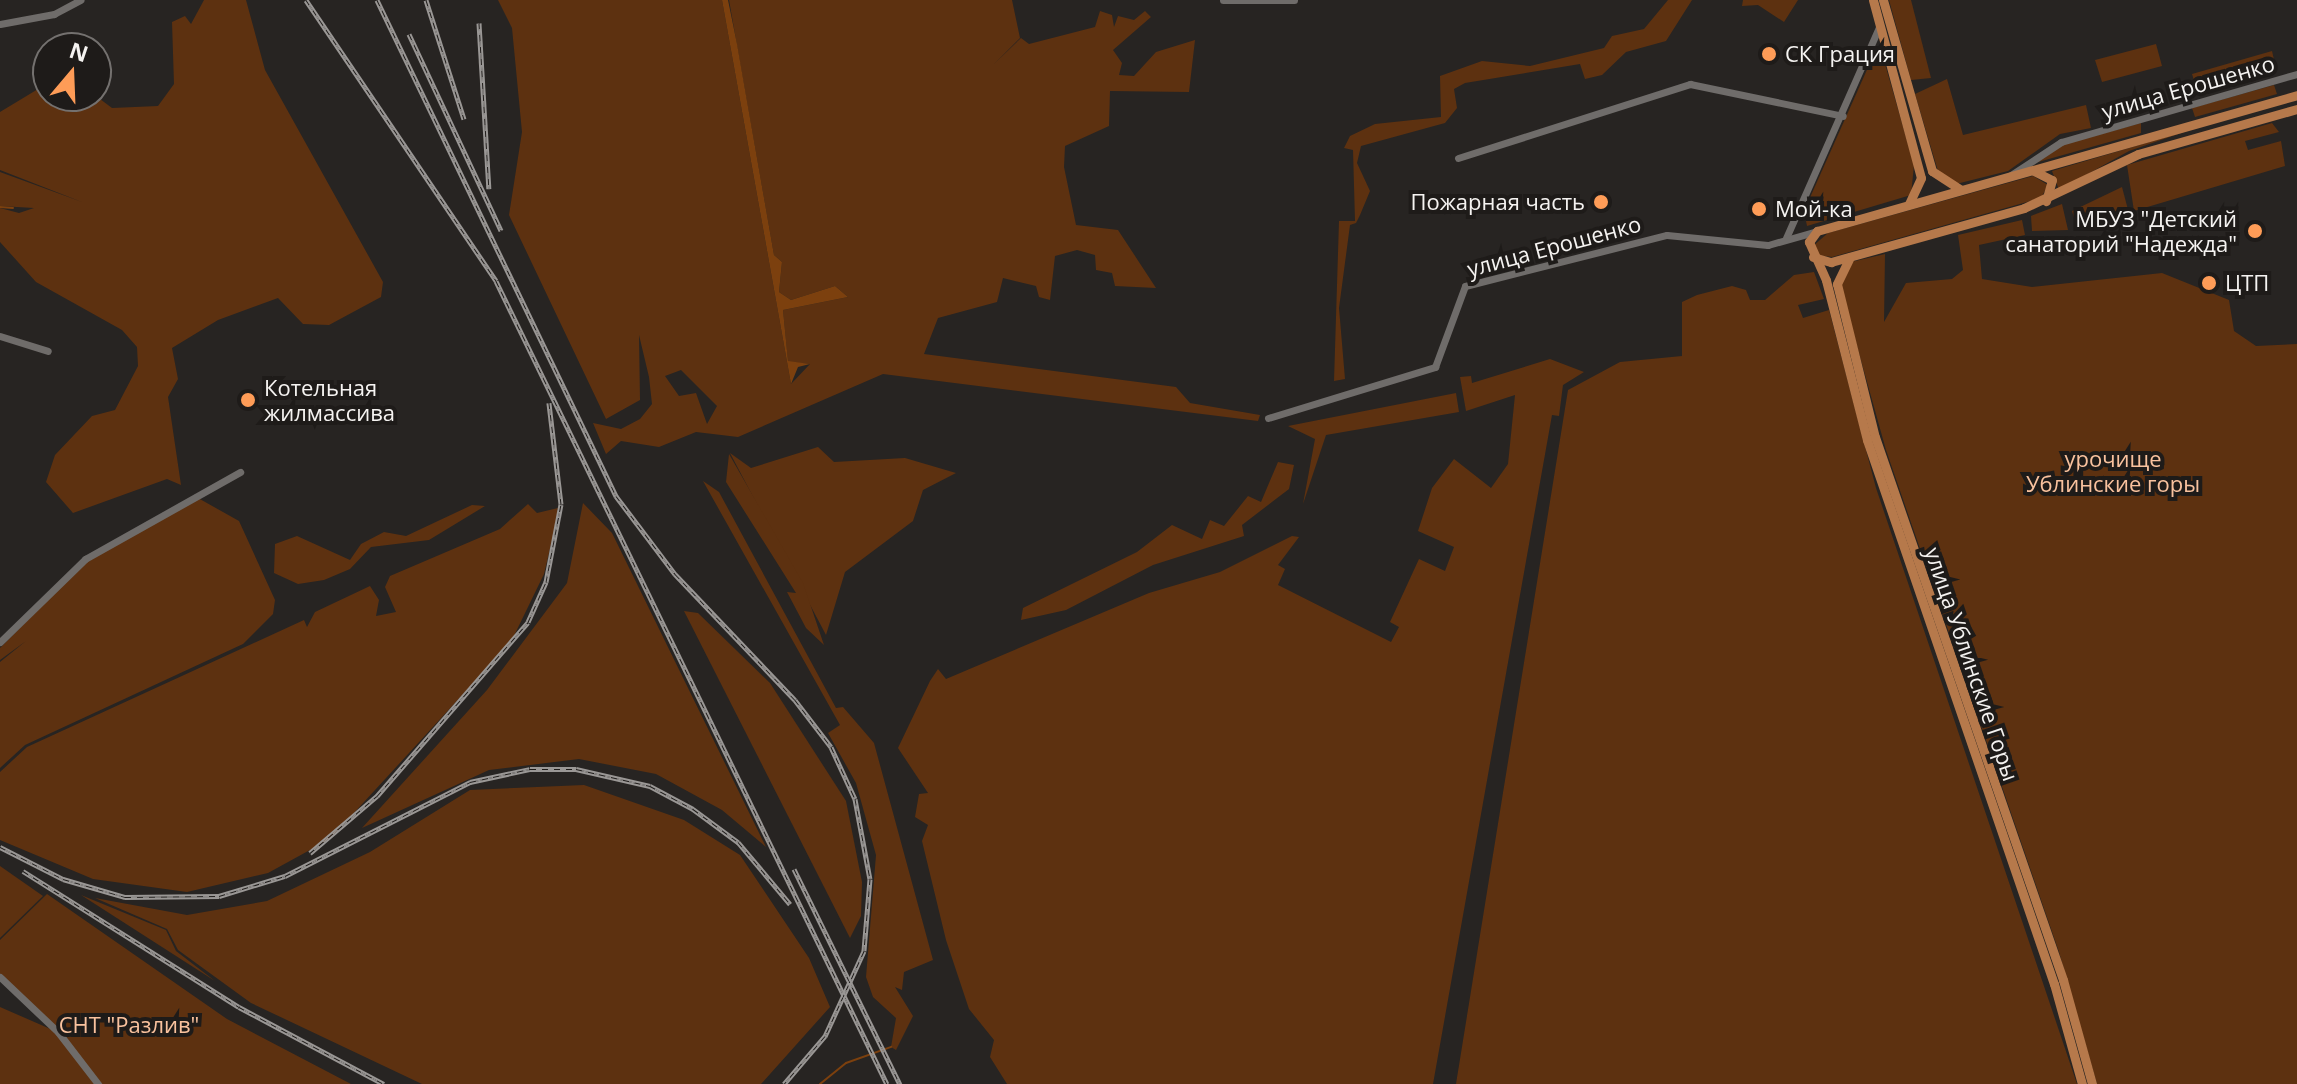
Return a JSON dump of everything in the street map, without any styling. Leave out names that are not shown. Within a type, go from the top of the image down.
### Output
[{"type":"main road","points":[[1873,0],[1921,178],[1909,204]]},
{"type":"main road","points":[[1883,0],[1932,171],[1943,184],[1965,189]]},
{"type":"main road","name":"улица Ерошенко","points":[[1817,231],[2297,95]]},
{"type":"main road","points":[[1817,231],[1811,253],[1825,262],[1850,257],[2046,201],[2138,154],[2297,109]]},
{"type":"main road","points":[[2033,170],[2052,180],[2046,201]]},
{"type":"main road","name":"улица Ублинские Горы","points":[[1811,253],[1826,280],[1867,440],[2054,984],[2082,1084]]},
{"type":"main road","name":"улица Ублинские Горы","points":[[1850,257],[1837,284],[1875,437],[2063,980],[2092,1084]]},
{"type":"street","points":[[0,24],[54,14],[80,0]]},
{"type":"street","points":[[1223,0],[1294,0]]},
{"type":"street","points":[[1782,241],[1799,222],[1880,25]]},
{"type":"street","name":"улица Ерошенко","points":[[2006,178],[2061,142],[2297,74]]},
{"type":"street","points":[[1458,158],[1690,84],[1843,116]]},
{"type":"street","points":[[1799,222],[1817,231]]},
{"type":"street","points":[[1799,222],[1811,253]]},
{"type":"street","name":"улица Ерошенко","points":[[1268,418],[1435,367],[1465,286],[1679,233],[1782,241],[1817,231]]},
{"type":"street","points":[[0,336],[48,351]]},
{"type":"street","points":[[0,642],[85,559],[240,472]]},
{"type":"street","points":[[0,977],[58,1032],[98,1084]]},
{"type":"green space","points":[[204,0],[246,0],[265,70],[383,282],[381,297],[329,325],[303,324],[278,298],[218,320],[172,348],[178,379],[168,397],[181,485],[167,479],[73,513],[46,482],[55,455],[92,416],[115,410],[138,366],[137,347],[122,330],[36,282],[0,242],[0,208],[19,213],[34,208],[0,206],[0,172],[82,202],[0,170],[0,112],[32,93],[32,112],[112,112],[112,108],[158,106],[174,84],[172,22],[185,16],[191,24]]},
{"type":"green space","points":[[498,0],[722,0],[791,384],[810,364],[788,362],[783,310],[848,297],[835,286],[791,300],[779,292],[782,262],[774,255],[729,0],[1012,0],[1020,38],[994,64],[1021,38],[1029,44],[1095,27],[1100,11],[1112,15],[1114,27],[1118,16],[1134,20],[1145,11],[1151,17],[1113,50],[1122,63],[1119,75],[1134,76],[1156,52],[1195,40],[1189,92],[1110,91],[1109,126],[1065,146],[1064,167],[1076,225],[1118,230],[1156,288],[1115,286],[1112,273],[1096,270],[1095,255],[1077,250],[1055,256],[1050,300],[1039,297],[1036,286],[1003,278],[997,302],[938,318],[924,354],[1176,387],[1190,403],[1260,415],[1258,421],[883,374],[738,437],[696,432],[659,447],[621,441],[606,454],[593,423],[621,429],[640,419],[652,404],[649,377],[639,335],[640,400],[606,419],[509,215],[522,132],[512,28]],"holes":[[[681,370],[717,406],[707,424],[696,393],[679,396],[665,376]]]},
{"type":"green space","points":[[1668,0],[1692,0],[1666,41],[1626,52],[1602,75],[1585,79],[1580,64],[1465,83],[1454,89],[1457,108],[1445,123],[1361,146],[1357,163],[1370,191],[1356,223],[1350,225],[1339,308],[1345,379],[1334,381],[1339,221],[1355,221],[1353,150],[1344,148],[1350,136],[1375,124],[1441,117],[1440,76],[1482,61],[1530,66],[1604,48],[1612,36],[1644,29]]},
{"type":"green space","points":[[1743,0],[1798,0],[1784,22],[1758,5],[1742,6]]},
{"type":"green space","points":[[1889,0],[1911,0],[1931,78],[1911,80]]},
{"type":"green space","points":[[2156,44],[2162,66],[2102,82],[2095,60]]},
{"type":"green space","points":[[2272,51],[2275,64],[2196,87],[2192,74]]},
{"type":"green space","points":[[1874,54],[1883,57],[1914,165],[1911,195],[1807,226],[1804,211]]},
{"type":"green space","points":[[1947,79],[1963,135],[2086,105],[2091,128],[2060,134],[2008,171],[1956,184],[1938,171],[1915,94]]},
{"type":"green space","points":[[2274,85],[2277,94],[2195,117],[2192,108]]},
{"type":"green space","points":[[2141,123],[2141,133],[2028,165],[2058,146]]},
{"type":"green space","points":[[2272,123],[2279,132],[2245,141],[2248,150],[2281,141],[2285,166],[2134,211],[2127,165]]},
{"type":"green space","points":[[2193,129],[2129,151],[2059,190],[2052,171]]},
{"type":"green space","points":[[2033,176],[2048,185],[2041,198],[1832,257],[1817,255],[1813,246],[1828,233]]},
{"type":"green space","points":[[2122,187],[2132,225],[2077,228],[2072,211]]},
{"type":"green space","points":[[2062,204],[2068,230],[2032,231],[2031,216]]},
{"type":"green space","name":"урочище Ублинские горы","points":[[2022,220],[2025,235],[1979,245],[1982,279],[2032,287],[2162,273],[2229,300],[2234,331],[2256,346],[2297,344],[2297,1084],[2097,1084],[2059,952],[1886,450],[1840,285],[1851,262],[1885,254],[1884,322],[1906,283],[1952,279],[1963,270],[1958,235]]},
{"type":"green space","points":[[1814,272],[1824,299],[1798,305],[1803,318],[1829,310],[1876,488],[2077,1084],[1456,1084],[1568,390],[1620,362],[1682,356],[1682,302],[1732,286],[1746,290],[1750,300],[1765,300],[1794,275]]},
{"type":"green space","points":[[1550,359],[1584,372],[1563,385],[1559,416],[1552,415],[1433,1084],[1007,1084],[990,1057],[994,1040],[969,1009],[946,940],[922,841],[928,825],[915,817],[919,794],[928,793],[898,748],[938,669],[946,679],[1149,593],[1220,572],[1292,536],[1299,537],[1278,565],[1285,569],[1278,585],[1391,642],[1399,627],[1390,622],[1419,559],[1445,571],[1454,547],[1418,531],[1432,488],[1454,459],[1491,488],[1508,464],[1515,395],[1466,411],[1460,377],[1471,376],[1472,383]]},
{"type":"green space","points":[[1456,393],[1459,412],[1326,435],[1303,504],[1315,439],[1288,426]]},
{"type":"green space","points":[[818,447],[834,462],[905,458],[956,473],[923,490],[913,521],[845,572],[826,635],[730,453],[751,468]]},
{"type":"green space","points":[[729,454],[803,583],[824,645],[806,628],[787,592],[796,593],[726,482]]},
{"type":"green space","points":[[1278,462],[1294,465],[1289,489],[1242,525],[1244,536],[1153,565],[1066,610],[1021,620],[1023,608],[1137,552],[1172,525],[1202,539],[1210,520],[1224,526],[1248,496],[1261,502]]},
{"type":"green space","points":[[703,481],[719,492],[836,708],[843,707],[874,743],[933,960],[904,972],[902,990],[895,987],[913,1016],[896,1050],[891,1047],[896,1018],[873,997],[866,977],[876,855],[856,783],[828,733],[840,725]]},
{"type":"green space","points":[[198,498],[239,521],[275,600],[273,614],[243,644],[25,745],[0,768],[0,662],[26,641],[0,660],[0,648],[85,563]]},
{"type":"green space","points":[[583,503],[612,533],[766,847],[722,810],[656,774],[579,759],[489,770],[362,828],[487,690],[567,583]]},
{"type":"green space","points":[[528,504],[537,513],[558,508],[544,574],[511,642],[330,839],[268,873],[187,892],[93,879],[0,840],[0,772],[27,747],[304,620],[307,627],[315,612],[370,586],[379,600],[376,616],[396,612],[385,587],[390,576],[500,529]]},
{"type":"green space","points":[[472,505],[485,506],[429,540],[371,547],[350,569],[324,580],[298,584],[274,573],[275,544],[297,536],[350,560],[361,544],[384,532],[406,536]]},
{"type":"green space","points":[[684,611],[698,613],[770,683],[846,801],[862,882],[861,916],[850,938]]},
{"type":"green space","points":[[584,785],[684,820],[740,855],[809,958],[830,1007],[761,1084],[422,1084],[251,1003],[178,950],[167,929],[95,898],[187,915],[267,901],[370,852],[470,790]]},
{"type":"green space","points":[[0,866],[43,896],[0,938]]},
{"type":"green space","name":"СНТ \"Разлив\"","points":[[47,894],[227,1019],[351,1084],[0,1084],[0,1007],[55,1031],[0,977],[0,940]]},
{"type":"green space","points":[[81,895],[166,930],[176,951],[215,981]]},
{"type":"shaded area","points":[[722,0],[728,0],[737,44],[774,255],[782,262],[779,292],[791,300],[835,286],[848,297],[783,310],[788,361],[810,364],[798,367],[791,384]]},
{"type":"waterway","points":[[0,207],[13,208]]},
{"type":"waterway","points":[[820,1084],[846,1063],[891,1047]]},
{"type":"railway","points":[[306,0],[496,281],[887,1084]]},
{"type":"railway","points":[[377,0],[616,496],[675,574],[795,700],[831,747],[855,799],[870,879],[864,951],[825,1036],[784,1084]]},
{"type":"railway","points":[[426,0],[464,119]]},
{"type":"railway","points":[[479,23],[489,189]]},
{"type":"railway","points":[[409,34],[501,230]]},
{"type":"railway","points":[[310,853],[377,796],[528,622],[546,582],[561,504],[549,403]]},
{"type":"railway","points":[[0,847],[63,879],[125,897],[219,896],[285,876],[470,782],[530,769],[576,769],[650,786],[693,809],[738,842],[790,904]]},
{"type":"railway","points":[[794,869],[900,1084]]},
{"type":"railway","points":[[23,871],[239,1007],[384,1084]]},
{"type":"place","name":"СК Грация","points":[[1769,54]]},
{"type":"place","name":"Пожарная часть","points":[[1601,202]]},
{"type":"place","name":"Мой-ка","points":[[1759,209]]},
{"type":"place","name":"МБУЗ \"Детский санаторий \"Надежда\"","points":[[2255,231]]},
{"type":"place","name":"ЦТП","points":[[2209,283]]},
{"type":"place","name":"Котельная жилмассива","points":[[248,400]]}]
